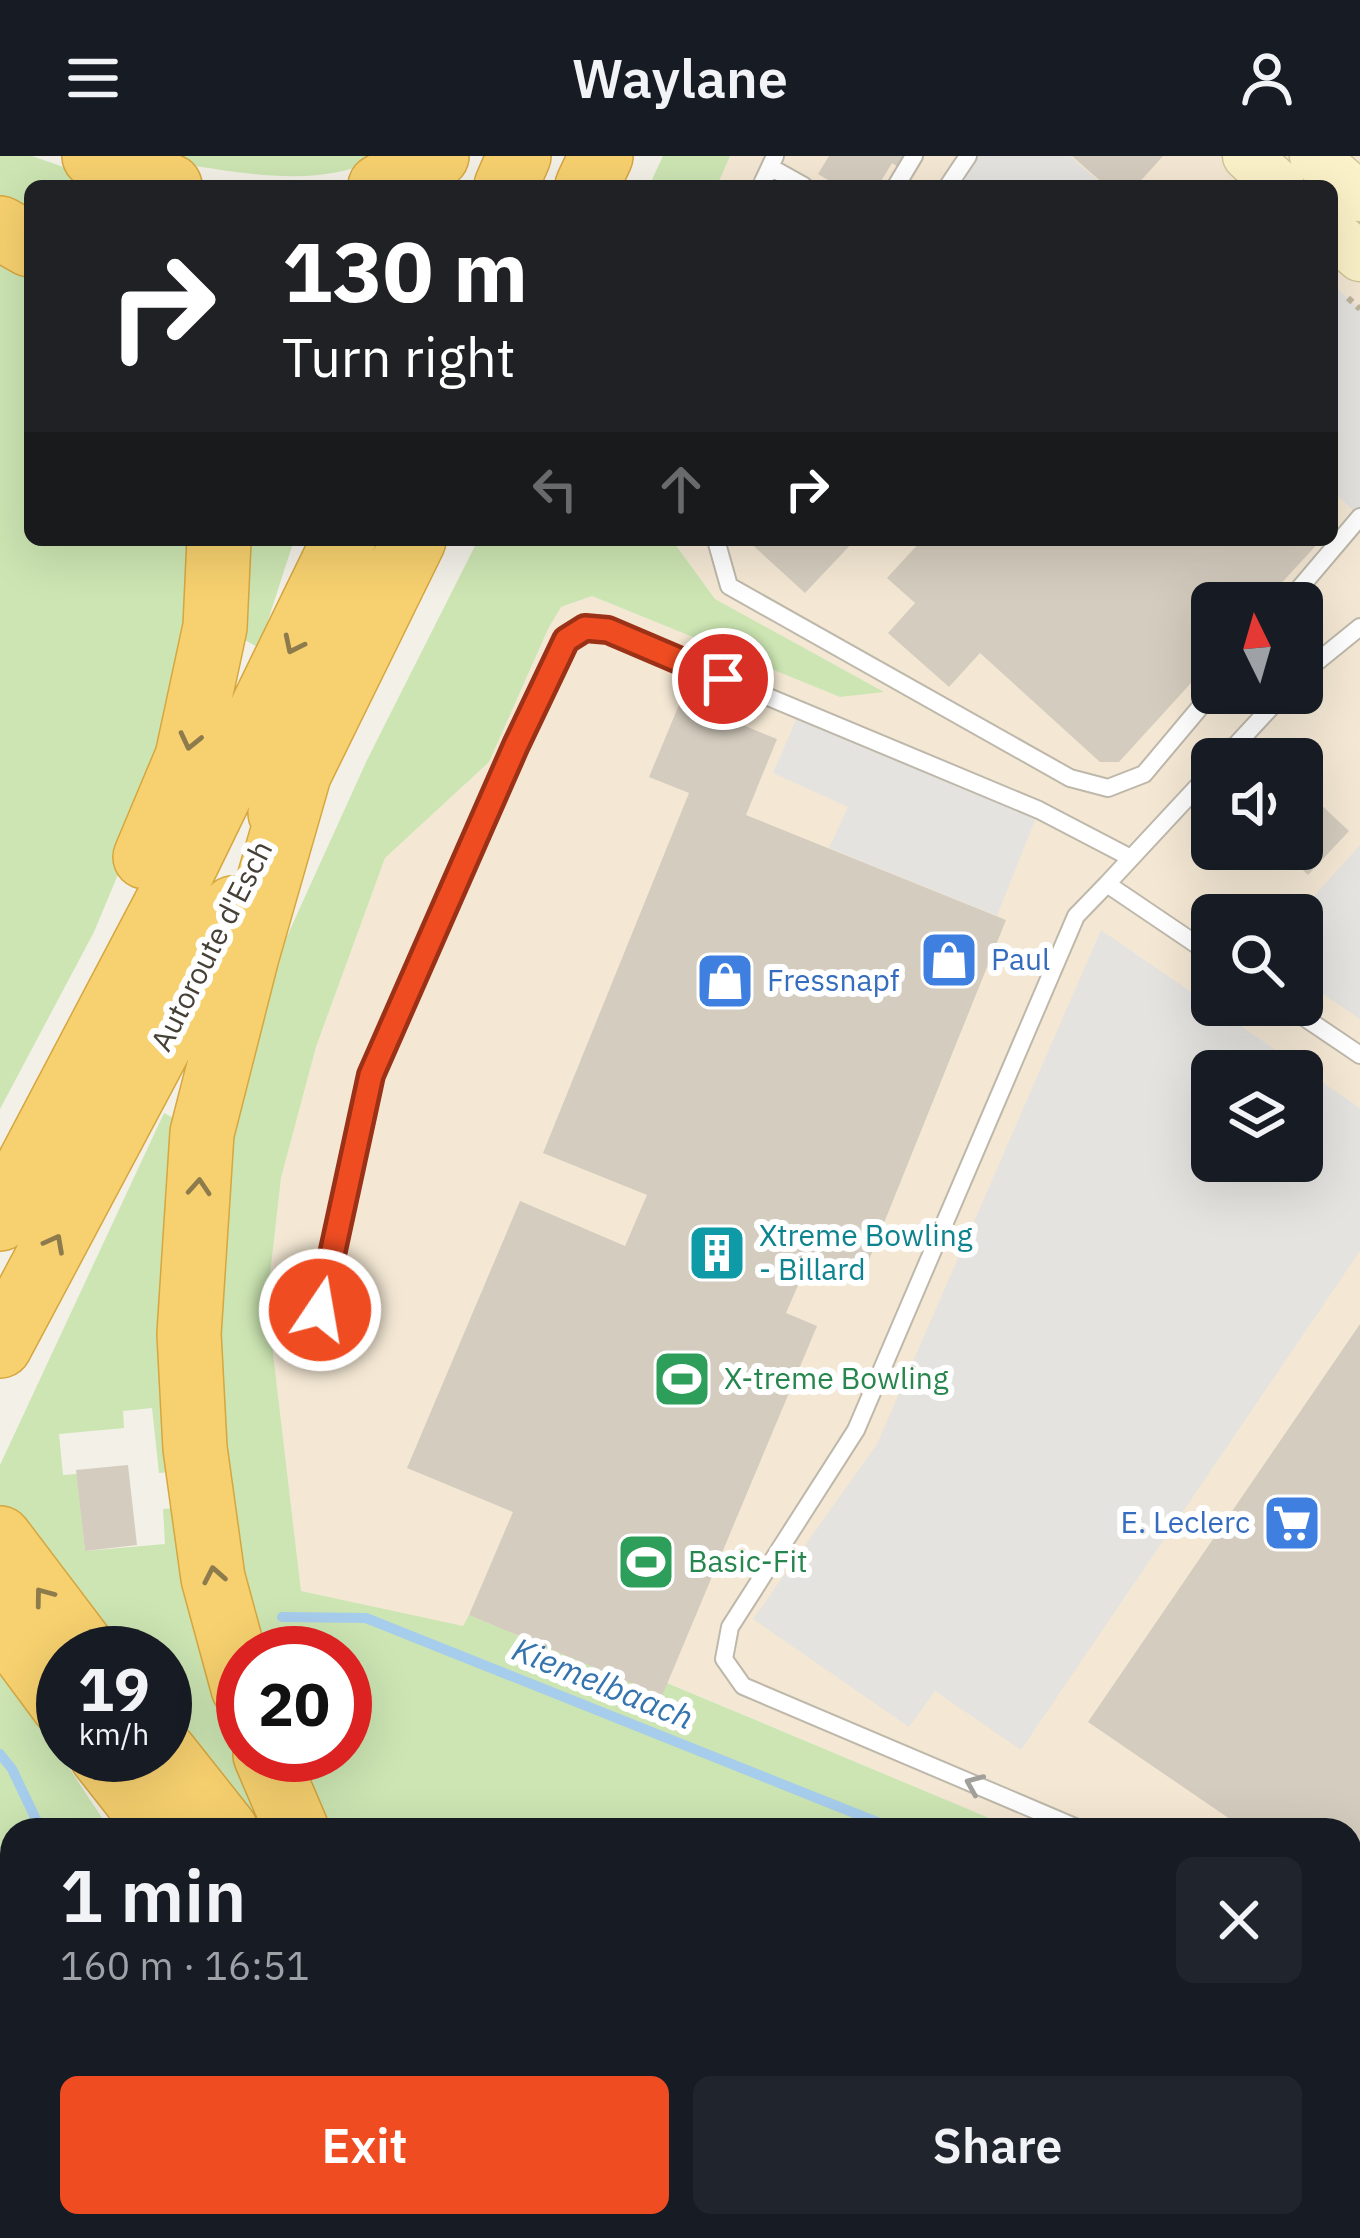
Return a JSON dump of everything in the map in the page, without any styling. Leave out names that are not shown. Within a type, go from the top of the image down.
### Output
[{"type":"highway","points":[[94,156],[154,180]]},
{"type":"highway","points":[[116,156],[158,180]]},
{"type":"highway","points":[[391,180],[437,156]]},
{"type":"highway","points":[[0,1144],[108,945],[187,757],[215,627],[219,546]]},
{"type":"highway","name":"Autoroute d'Esch","points":[[0,1220],[177,883],[341,546]]},
{"type":"highway","name":"Autoroute d'Esch","points":[[0,1346],[216,942],[411,546]]},
{"type":"highway","points":[[226,1626],[213,1578],[195,1448],[189,1334],[202,1133],[299,775]]},
{"type":"highway","points":[[0,1538],[67,1626]]},
{"type":"highway","points":[[0,1620],[36,1669]]},
{"type":"highway","points":[[122,1782],[151,1818]]},
{"type":"highway","points":[[188,1782],[216,1818]]},
{"type":"highway","points":[[277,1782],[292,1818]]},
{"type":"main road","points":[[1247,156],[1273,180]]},
{"type":"main road","points":[[1314,156],[1351,191],[1360,257]]},
{"type":"lane","points":[[773,161],[797,180]]},
{"type":"lane","points":[[1338,543],[1360,517]]},
{"type":"lane","points":[[718,546],[729,586],[1070,778],[1108,788],[1144,774],[1194,714]]},
{"type":"lane","points":[[1306,582],[1336,546]]},
{"type":"lane","points":[[1323,657],[1360,627]]},
{"type":"lane","points":[[320,1310],[371,1075],[566,640],[585,628],[608,630],[995,792],[1131,858]]},
{"type":"lane","points":[[1242,738],[1265,714]]},
{"type":"lane","points":[[1054,1818],[743,1686],[724,1659],[730,1628],[856,1430],[1076,916],[1191,794]]},
{"type":"lane","points":[[1106,884],[1191,941]]},
{"type":"lane","points":[[1317,1026],[1360,1055]]},
{"type":"shaded area","points":[[730,156],[1360,156],[1360,1818],[989,1818],[668,1683],[469,1616],[463,1627],[301,1591],[267,1302],[281,1178],[316,1047],[385,858],[489,762],[561,607],[592,596],[840,697],[882,691],[715,599],[676,546],[1338,546],[1338,180],[720,180]]},
{"type":"shaded area","points":[[968,156],[1070,156],[1097,180],[952,180]]},
{"type":"shaded area","points":[[1338,289],[1360,309],[1360,516],[1338,496]]},
{"type":"shaded area","points":[[800,711],[1039,810],[997,916],[829,848],[848,807],[773,773]]},
{"type":"shaded area","points":[[1360,845],[1360,1019],[1323,994],[1323,894],[1316,894]]},
{"type":"shaded area","points":[[1101,930],[1191,992],[1191,1026],[1241,1026],[1276,1050],[1191,1050],[1191,1182],[1323,1182],[1323,1083],[1360,1108],[1360,1251],[1021,1750],[935,1691],[909,1727],[753,1619],[877,1444]]},
{"type":"green space","points":[[0,156],[32,156],[101,180],[24,180],[24,226],[0,213]]},
{"type":"green space","points":[[160,156],[384,156],[332,173],[278,176],[170,162]]},
{"type":"green space","points":[[663,156],[730,156],[720,180],[652,180]]},
{"type":"green space","points":[[0,256],[24,270],[24,546],[196,546],[172,745],[94,932],[0,1109]]},
{"type":"green space","points":[[235,546],[292,546],[259,648],[229,631]]},
{"type":"green space","points":[[475,546],[676,546],[715,599],[884,692],[840,697],[592,596],[561,607],[489,762],[385,858],[316,1047],[281,1178],[267,1302],[301,1591],[463,1626],[469,1615],[661,1695],[667,1683],[989,1818],[319,1818],[304,1782],[372,1782],[372,1626],[249,1626],[235,1577],[210,1331],[227,1137],[284,943],[367,760]]},
{"type":"green space","points":[[164,1113],[190,1127],[180,1471],[159,1473],[152,1408],[123,1411],[124,1428],[59,1434],[63,1475],[77,1474],[85,1551],[165,1544],[163,1509],[186,1507],[216,1635],[216,1782],[263,1782],[277,1818],[240,1818],[192,1757],[192,1626],[90,1626],[0,1511],[0,1465]]},
{"type":"green space","points":[[0,1663],[36,1718],[36,1782],[78,1782],[102,1818],[0,1818]]},
{"type":"building","points":[[829,156],[905,156],[898,167],[892,163],[882,180],[828,180],[818,174]]},
{"type":"building","points":[[1072,156],[1163,156],[1141,180],[1099,180]]},
{"type":"building","points":[[754,546],[849,546],[805,593]]},
{"type":"building","points":[[916,546],[1315,546],[1282,582],[1191,582],[1191,683],[1119,762],[1100,762],[980,653],[949,687],[888,633],[915,603],[887,578]]},
{"type":"building","points":[[681,700],[777,739],[746,815],[1006,920],[861,1280],[809,1260],[786,1313],[817,1326],[662,1696],[469,1615],[513,1512],[407,1468],[520,1201],[625,1246],[647,1195],[543,1153],[689,793],[649,777]]},
{"type":"building","points":[[1323,807],[1349,831],[1323,859]]},
{"type":"building","name":"E. Leclerc","points":[[1360,1324],[1360,1818],[1228,1818],[1088,1722]]},
{"type":"building","points":[[128,1465],[137,1545],[85,1551],[76,1470]]},
{"type":"waterway","name":"Kiemelbaach","points":[[282,1617],[366,1618],[867,1818]]},
{"type":"waterway","name":"Kiemelbaach","points":[[0,1754],[35,1818]]},
{"type":"place","name":"Paul","points":[[949,960]]},
{"type":"place","name":"Fressnapf","points":[[725,981]]},
{"type":"place","name":"Xtreme Bowling - Billard","points":[[717,1253]]},
{"type":"place","name":"X-treme Bowling","points":[[682,1379]]},
{"type":"place","name":"E. Leclerc","points":[[1292,1523]]},
{"type":"place","name":"Basic-Fit","points":[[646,1562]]},
{"type":"route","points":[[320,1310],[371,1075],[566,640],[585,628],[608,630],[723,679]]}]
